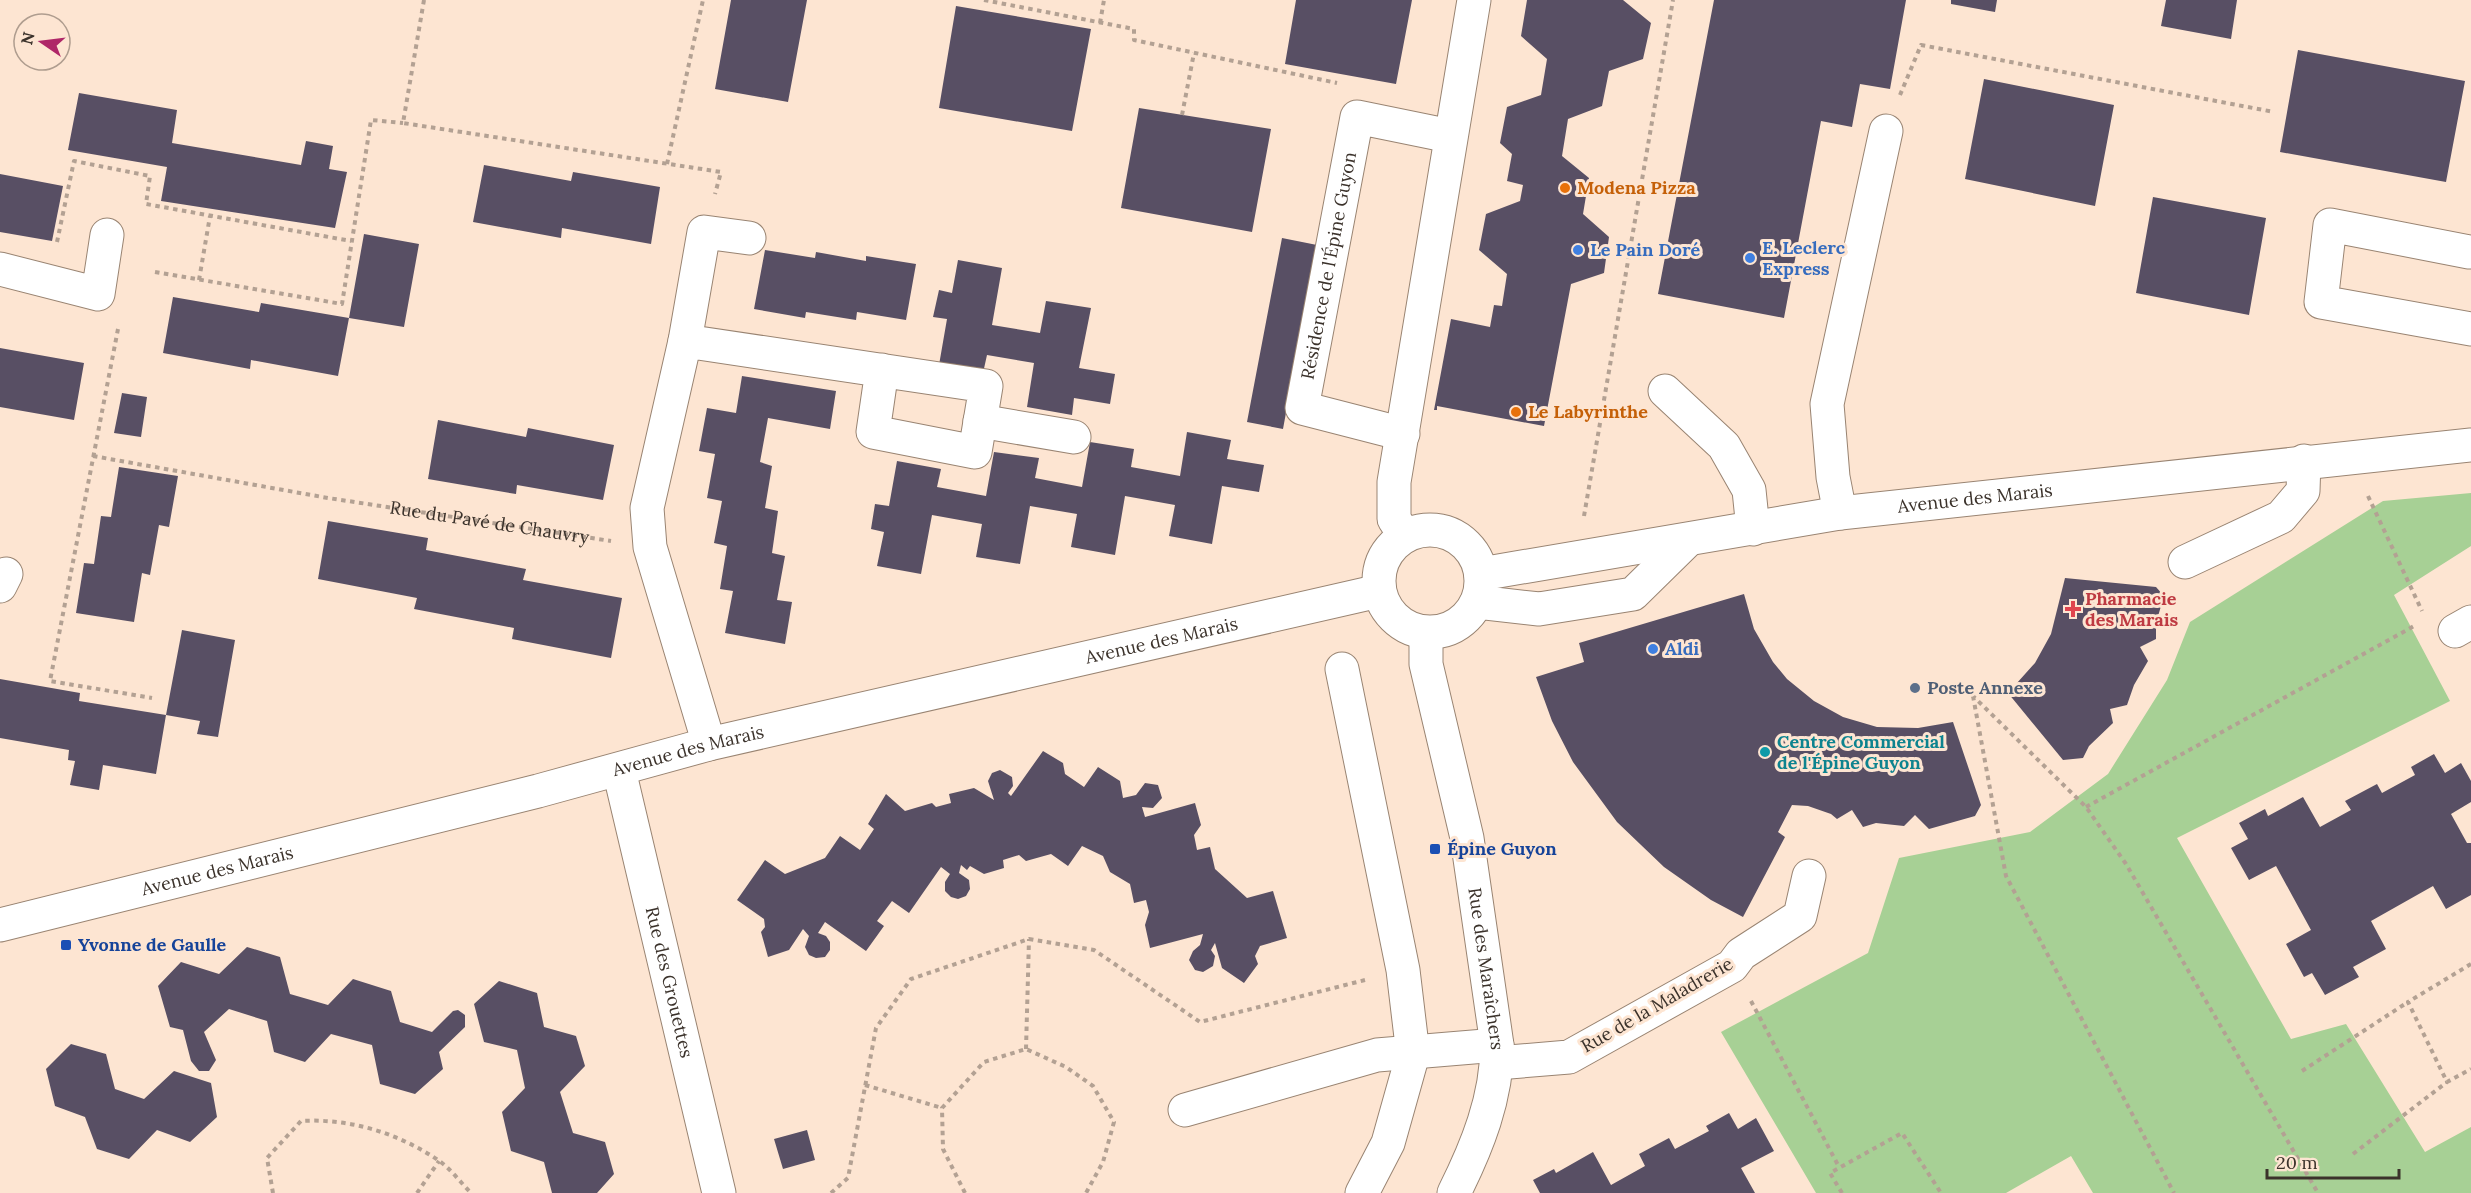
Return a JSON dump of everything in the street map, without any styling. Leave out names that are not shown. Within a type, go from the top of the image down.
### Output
[{"type":"street","points":[[1405,536],[1394,519],[1394,482],[1430,279],[1433,237],[1474,0]]},
{"type":"street","name":"Résidence de l'Épine Guyon","points":[[1402,434],[1302,408],[1357,117],[1450,136]]},
{"type":"street","points":[[1840,513],[1833,477],[1827,404],[1886,131]]},
{"type":"street","points":[[2470,253],[2330,225],[2321,302],[2471,329]]},
{"type":"street","points":[[709,744],[650,547],[647,508],[686,341],[704,232],[749,238]]},
{"type":"street","points":[[0,269],[98,294],[107,235]]},
{"type":"street","points":[[686,341],[882,370],[986,386],[975,452],[873,432],[882,370]]},
{"type":"street","points":[[1665,391],[1724,446],[1749,490],[1753,530]]},
{"type":"street","points":[[980,421],[1074,437]]},
{"type":"street","name":"Avenue des Marais","points":[[1479,588],[1688,540],[1840,513],[2304,461],[2471,445]]},
{"type":"street","points":[[2185,562],[2281,517],[2303,491],[2304,461]]},
{"type":"street","points":[[1429,530],[1453,535],[1466,545],[1476,558],[1479,588],[1468,615],[1457,625],[1426,633],[1401,624],[1391,615],[1379,591],[1379,574],[1383,559],[1393,546],[1405,536],[1429,530]]},
{"type":"street","points":[[1479,588],[1539,609],[1632,594],[1688,540]]},
{"type":"street","name":"Avenue des Marais","points":[[0,925],[619,770],[709,744],[1379,591]]},
{"type":"street","name":"Rue des Maraîchers","points":[[1426,633],[1426,664],[1467,838],[1497,1054],[1488,1111],[1476,1150],[1454,1193]]},
{"type":"street","points":[[1342,669],[1404,970],[1413,1054],[1388,1143],[1362,1193]]},
{"type":"street","name":"Rue des Grouettes","points":[[619,770],[720,1193]]},
{"type":"street","name":"Rue de la Maladrerie","points":[[1185,1110],[1377,1055],[1497,1054],[1569,1057],[1732,966],[1741,954],[1800,916],[1809,876]]},
{"type":"path","points":[[403,123],[424,0]]},
{"type":"path","points":[[667,164],[703,0]]},
{"type":"path","points":[[984,0],[1004,2],[1134,29],[1134,40],[1342,84]]},
{"type":"path","points":[[1100,23],[1104,0]]},
{"type":"path","points":[[1574,518],[1585,516],[1673,0]]},
{"type":"path","points":[[1886,131],[1922,45],[2274,112]]},
{"type":"path","points":[[1182,115],[1194,53]]},
{"type":"path","points":[[155,272],[342,304],[371,120],[721,172],[704,232]]},
{"type":"path","points":[[49,281],[74,161],[150,176],[146,204],[351,241]]},
{"type":"path","points":[[199,280],[210,216]]},
{"type":"path","points":[[101,285],[120,317],[50,681],[152,698]]},
{"type":"path","name":"Rue du Pavé de Chauvry","points":[[93,456],[328,498],[650,547]]},
{"type":"path","points":[[2086,807],[2425,620],[2366,492]]},
{"type":"path","points":[[2175,1193],[2006,876],[1972,695],[2086,807],[2126,864],[2318,1193]]},
{"type":"path","points":[[831,1193],[848,1178],[876,1028],[911,979],[1029,939],[1094,950],[1200,1022],[1404,970]]},
{"type":"path","points":[[1026,1049],[1029,939]]},
{"type":"path","points":[[2302,1071],[2471,964]]},
{"type":"path","points":[[1732,966],[1839,1167]]},
{"type":"path","points":[[2408,1002],[2447,1082]]},
{"type":"path","points":[[965,1193],[943,1149],[942,1108],[984,1062],[1026,1049],[1066,1066],[1093,1086],[1114,1122],[1103,1162],[1086,1193]]},
{"type":"path","points":[[2353,1154],[2447,1082],[2471,1069]]},
{"type":"path","points":[[865,1085],[942,1108]]},
{"type":"path","points":[[273,1193],[267,1158],[301,1121],[324,1120],[376,1129],[439,1161],[471,1193]]},
{"type":"path","points":[[1842,1193],[1830,1173],[1902,1133],[1941,1193]]},
{"type":"path","points":[[417,1193],[439,1161]]},
{"type":"green space","points":[[2471,493],[2471,546],[2394,595],[2450,701],[2177,838],[2291,1039],[2346,1024],[2425,1152],[2471,1127],[2471,1193],[2093,1193],[2071,1156],[2006,1193],[1816,1193],[1721,1032],[1868,953],[1899,858],[2030,832],[2108,774],[2167,680],[2190,622],[2383,501]]},
{"type":"building","points":[[731,0],[807,0],[788,102],[715,89]]},
{"type":"building","points":[[1296,0],[1412,0],[1396,84],[1285,64]]},
{"type":"building","points":[[1527,0],[1623,0],[1651,23],[1643,59],[1609,71],[1602,106],[1568,119],[1562,156],[1589,178],[1583,214],[1609,237],[1604,273],[1571,284],[1544,426],[1437,406],[1437,410],[1434,410],[1451,319],[1490,327],[1494,305],[1502,306],[1507,274],[1479,250],[1486,214],[1520,201],[1523,185],[1507,181],[1512,154],[1500,143],[1507,107],[1541,95],[1547,59],[1521,36]]},
{"type":"building","points":[[1714,0],[1906,0],[1890,89],[1860,84],[1852,127],[1821,121],[1784,318],[1658,294]]},
{"type":"building","points":[[1951,0],[1997,0],[1995,12],[1951,4]]},
{"type":"building","points":[[2166,0],[2237,0],[2231,39],[2161,26]]},
{"type":"building","points":[[956,6],[1091,29],[1072,131],[939,108]]},
{"type":"building","points":[[2298,50],[2465,81],[2446,182],[2280,152]]},
{"type":"building","points":[[1984,79],[2114,105],[2095,206],[1965,179]]},
{"type":"building","points":[[79,93],[177,110],[172,143],[301,165],[306,141],[333,146],[329,169],[347,172],[335,228],[161,201],[167,167],[68,150]]},
{"type":"building","points":[[1139,108],[1271,129],[1252,232],[1121,208]]},
{"type":"building","points":[[484,165],[571,181],[573,172],[660,187],[651,244],[562,228],[561,238],[473,222]]},
{"type":"building","points":[[0,174],[63,186],[52,241],[0,232]]},
{"type":"building","points":[[2153,197],[2266,218],[2249,315],[2136,293]]},
{"type":"building","points":[[364,234],[419,244],[404,327],[349,318]]},
{"type":"building","points":[[1282,238],[1317,245],[1283,429],[1247,422]]},
{"type":"building","points":[[765,250],[815,258],[816,252],[866,261],[866,256],[916,264],[906,320],[857,312],[856,320],[806,312],[805,318],[754,309]]},
{"type":"building","points":[[958,260],[1002,268],[992,325],[1040,333],[1046,301],[1091,308],[1079,368],[1115,374],[1110,404],[1074,398],[1072,415],[1027,407],[1034,363],[987,355],[983,373],[939,365],[947,319],[933,317],[939,290],[952,293]]},
{"type":"building","points":[[173,297],[259,312],[261,303],[349,318],[338,376],[251,360],[250,369],[163,353]]},
{"type":"building","points":[[0,348],[84,363],[74,420],[0,407]]},
{"type":"building","points":[[742,376],[836,391],[830,429],[768,418],[760,462],[772,466],[765,508],[778,511],[772,553],[785,556],[777,600],[792,602],[785,644],[725,633],[733,591],[720,589],[727,546],[714,543],[722,501],[707,498],[715,454],[699,451],[707,408],[736,413]]},
{"type":"building","points":[[122,393],[147,397],[141,437],[114,433]]},
{"type":"building","points":[[438,420],[526,437],[528,428],[614,445],[603,500],[517,485],[516,494],[428,479]]},
{"type":"building","points":[[1187,432],[1231,440],[1227,459],[1264,465],[1259,492],[1222,486],[1212,544],[1169,536],[1175,505],[1125,496],[1115,555],[1071,547],[1077,514],[1030,506],[1020,564],[976,557],[982,524],[932,515],[921,574],[877,566],[884,532],[871,529],[875,504],[889,506],[897,461],[941,469],[937,487],[986,496],[994,452],[1039,458],[1035,478],[1082,487],[1090,442],[1134,449],[1131,467],[1180,476]]},
{"type":"building","points":[[119,467],[178,476],[169,527],[159,525],[150,575],[142,573],[134,622],[76,613],[84,563],[94,564],[101,516],[111,517]]},
{"type":"building","points":[[328,521],[428,538],[426,550],[526,569],[523,580],[622,598],[611,658],[512,639],[514,628],[414,609],[417,598],[318,579]]},
{"type":"building","points":[[2065,578],[2156,587],[2164,596],[2156,623],[2156,639],[2140,647],[2148,661],[2134,685],[2127,705],[2110,709],[2113,723],[2089,746],[2083,758],[2063,760],[2008,693],[2035,663],[2051,634]]},
{"type":"building","name":"Centre Commercial de l'Épine Guyon","points":[[1744,594],[1754,629],[1773,662],[1787,679],[1814,701],[1843,717],[1877,727],[1918,728],[1953,722],[1981,805],[1975,816],[1929,829],[1915,815],[1904,826],[1876,823],[1863,827],[1852,810],[1837,819],[1831,814],[1808,806],[1792,805],[1778,832],[1785,837],[1743,917],[1711,900],[1664,867],[1617,822],[1573,762],[1552,721],[1536,677],[1584,662],[1579,643]]},
{"type":"building","points":[[182,630],[235,640],[218,737],[197,734],[200,721],[166,715]]},
{"type":"building","points":[[0,679],[80,693],[79,701],[166,715],[156,774],[103,765],[99,790],[70,785],[75,761],[68,760],[69,750],[0,738]]},
{"type":"building","points":[[1043,751],[1063,763],[1065,774],[1084,787],[1098,767],[1120,781],[1123,798],[1136,795],[1145,783],[1158,785],[1162,798],[1153,808],[1142,807],[1145,817],[1195,803],[1201,825],[1194,835],[1197,850],[1210,847],[1215,869],[1247,898],[1273,891],[1287,938],[1260,946],[1255,956],[1258,964],[1244,983],[1222,968],[1215,943],[1211,950],[1215,956],[1213,966],[1203,972],[1195,970],[1189,960],[1193,951],[1200,945],[1203,934],[1150,948],[1145,925],[1149,912],[1146,900],[1134,903],[1130,884],[1110,872],[1103,856],[1082,846],[1068,866],[1051,854],[1026,861],[1019,855],[1003,860],[1004,868],[984,874],[970,866],[967,870],[961,865],[959,873],[969,880],[970,889],[966,896],[958,899],[951,897],[945,891],[945,882],[950,874],[941,867],[909,913],[892,901],[877,921],[884,926],[866,951],[825,922],[818,933],[826,936],[830,942],[830,950],[825,957],[816,958],[809,955],[805,947],[809,936],[803,929],[789,950],[768,957],[761,932],[765,927],[764,919],[737,900],[765,860],[785,874],[825,858],[840,836],[860,850],[874,829],[868,824],[886,794],[905,811],[932,803],[936,807],[951,803],[949,794],[974,788],[994,800],[988,781],[992,773],[1000,770],[1012,777],[1013,786],[1008,793],[1011,796]]},
{"type":"building","points":[[2434,754],[2445,773],[2461,763],[2471,781],[2471,802],[2451,814],[2467,843],[2471,843],[2471,895],[2446,909],[2433,886],[2371,921],[2386,949],[2353,967],[2359,977],[2325,995],[2312,973],[2304,977],[2286,944],[2311,930],[2276,866],[2249,880],[2231,848],[2248,839],[2239,823],[2265,809],[2268,816],[2303,797],[2320,827],[2351,810],[2345,801],[2377,784],[2382,793],[2415,775],[2411,767]]},
{"type":"building","points":[[247,947],[280,957],[290,994],[328,1005],[353,979],[391,991],[400,1022],[432,1032],[453,1011],[458,1010],[465,1015],[465,1027],[439,1052],[443,1069],[415,1094],[380,1084],[372,1045],[331,1034],[305,1062],[274,1052],[267,1021],[229,1009],[204,1032],[216,1060],[209,1071],[199,1071],[191,1061],[183,1030],[170,1027],[158,986],[181,962],[219,974]]},
{"type":"building","points":[[499,981],[537,993],[544,1027],[576,1036],[585,1066],[560,1092],[573,1133],[605,1142],[614,1174],[597,1193],[552,1193],[544,1162],[511,1151],[502,1112],[525,1088],[517,1050],[484,1042],[474,1004]]},
{"type":"building","points":[[71,1044],[106,1054],[115,1089],[144,1099],[174,1071],[211,1083],[217,1117],[190,1142],[157,1130],[129,1159],[97,1149],[85,1117],[55,1106],[46,1069]]},
{"type":"building","points":[[1729,1113],[1738,1129],[1756,1118],[1774,1151],[1741,1168],[1755,1193],[1540,1193],[1533,1180],[1554,1169],[1556,1173],[1593,1152],[1611,1185],[1645,1166],[1639,1154],[1669,1138],[1675,1149],[1709,1131],[1706,1126]]},
{"type":"building","points":[[807,1130],[815,1160],[783,1169],[774,1139]]},
{"type":"place","name":"Modena Pizza","points":[[1565,188]]},
{"type":"place","name":"Le Pain Doré","points":[[1578,250]]},
{"type":"place","name":"E. Leclerc Express","points":[[1750,258]]},
{"type":"place","name":"Le Labyrinthe","points":[[1516,412]]},
{"type":"place","name":"Pharmacie des Marais","points":[[2073,609]]},
{"type":"place","name":"Aldi","points":[[1653,649]]},
{"type":"place","name":"Poste Annexe","points":[[1915,688]]},
{"type":"place","name":"Centre Commercial de l'Épine Guyon","points":[[1765,752]]},
{"type":"place","name":"Épine Guyon","points":[[1435,849]]},
{"type":"place","name":"Yvonne de Gaulle","points":[[66,945]]}]
